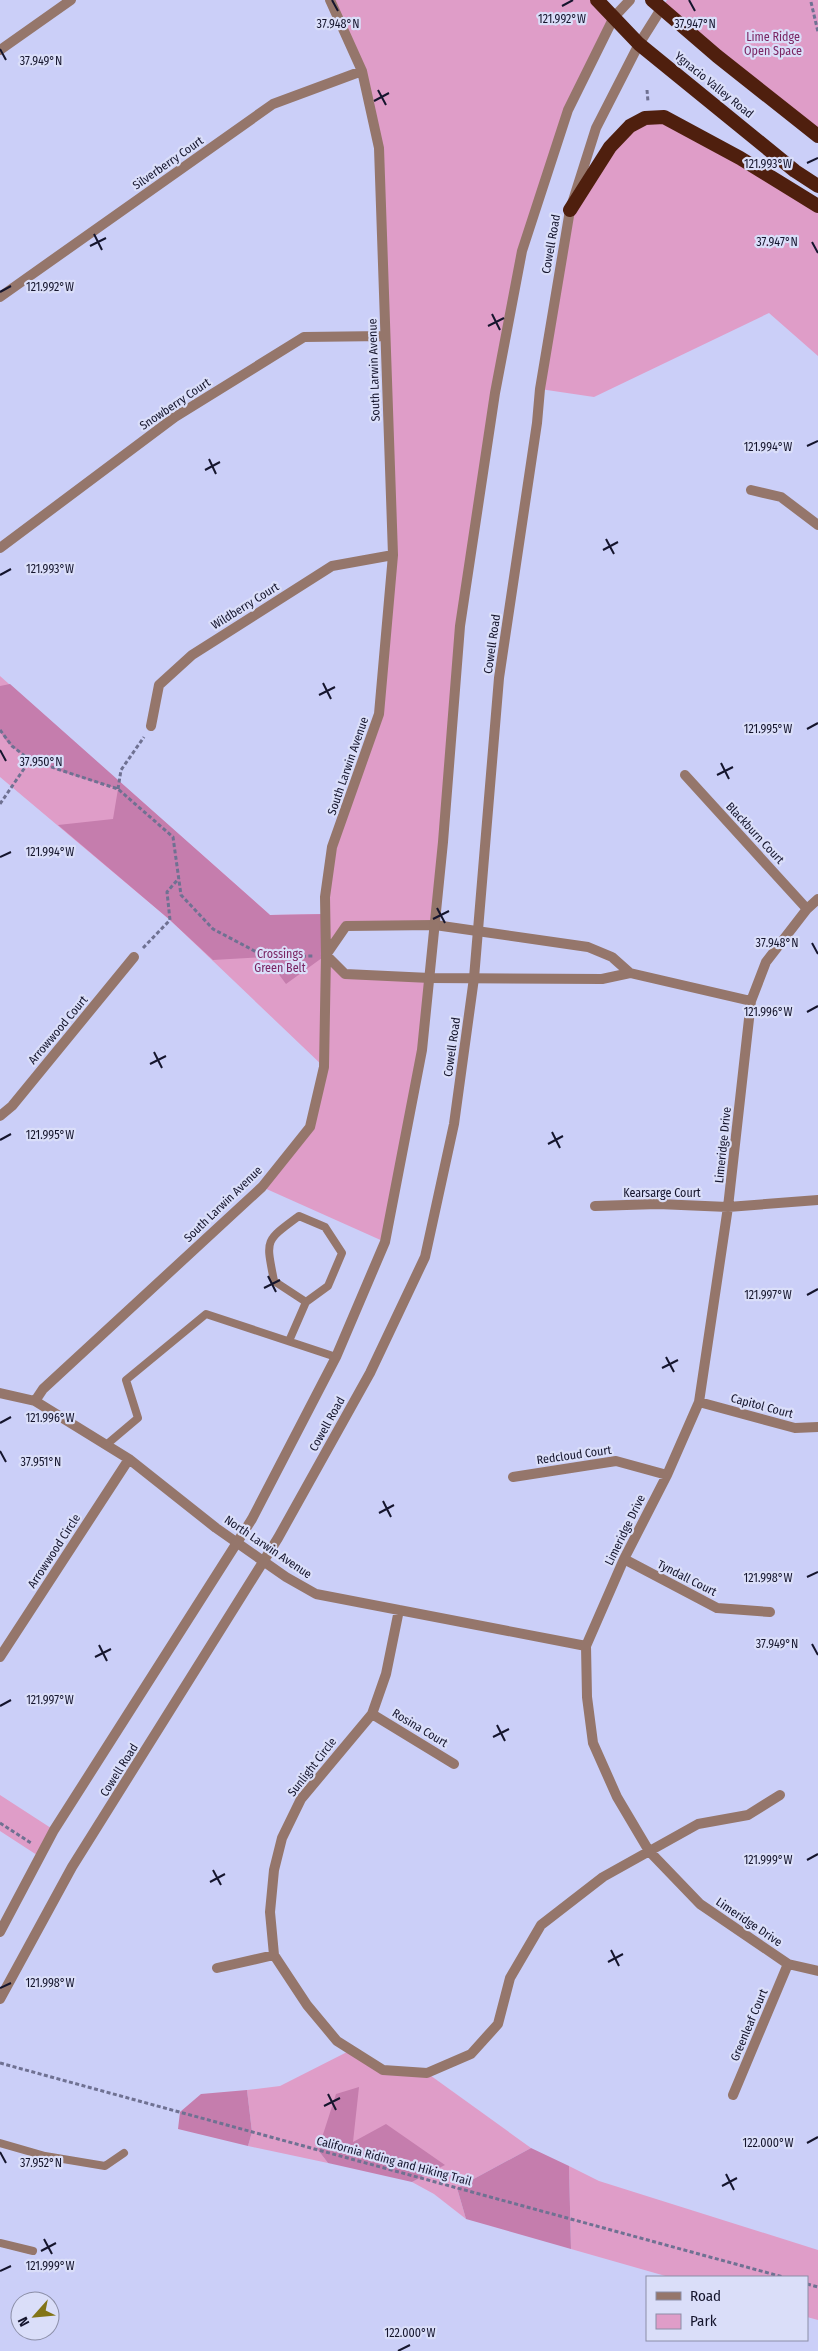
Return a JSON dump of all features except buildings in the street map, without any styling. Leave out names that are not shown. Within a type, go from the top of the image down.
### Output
[{"type":"highway","name":"Ygnacio Valley Road","points":[[597,0],[639,44],[795,171],[818,186]]},
{"type":"highway","name":"Ygnacio Valley Road","points":[[660,3],[818,136]]},
{"type":"highway","points":[[570,210],[610,147],[630,126],[646,118],[664,117],[740,158],[818,206]]},
{"type":"street","points":[[0,50],[71,0]]},
{"type":"street","name":"South Larwin Avenue","points":[[35,1401],[42,1389],[262,1187],[310,1127],[324,1067],[325,897],[332,847],[379,714],[394,555],[379,148],[362,71],[330,0]]},
{"type":"street","name":"Cowell Road","points":[[0,1932],[54,1830],[252,1519],[336,1357],[386,1242],[422,1050],[435,925],[460,626],[495,393],[522,251],[568,110],[614,17],[630,0]]},
{"type":"street","name":"Cowell Road","points":[[0,2000],[72,1867],[264,1561],[370,1373],[425,1257],[454,1124],[474,978],[499,678],[536,433],[540,389],[570,210],[596,128],[660,3]]},
{"type":"street","name":"Silverberry Court","points":[[0,297],[273,104],[362,71]]},
{"type":"street","name":"Snowberry Court","points":[[0,548],[175,417],[304,337],[385,336]]},
{"type":"street","points":[[751,490],[781,497],[818,525]]},
{"type":"street","name":"Wildberry Court","points":[[151,726],[159,685],[192,654],[332,566],[394,555]]},
{"type":"street","name":"Blackburn Court","points":[[685,775],[807,908]]},
{"type":"street","name":"Limeridge Drive","points":[[818,899],[807,908],[766,962],[751,1001],[728,1207],[699,1402],[667,1475],[624,1559],[586,1646],[587,1697],[593,1744],[618,1797],[649,1851],[700,1904],[788,1964],[818,1971]]},
{"type":"street","points":[[630,973],[612,957],[588,947],[435,925],[346,926],[326,955],[345,974],[430,978],[602,979],[630,973],[751,1001]]},
{"type":"street","name":"Arrowwood Court","points":[[0,1116],[12,1106],[134,957]]},
{"type":"street","name":"Kearsarge Court","points":[[595,1206],[658,1204],[728,1207],[818,1200]]},
{"type":"street","name":"North Larwin Avenue","points":[[0,1393],[35,1401],[129,1459],[216,1528],[286,1577],[316,1594],[586,1646]]},
{"type":"street","name":"Capitol Court","points":[[699,1402],[795,1428],[818,1427]]},
{"type":"street","name":"Arrowwood Circle","points":[[0,1657],[129,1459]]},
{"type":"street","name":"Redcloud Court","points":[[513,1477],[616,1461],[667,1475]]},
{"type":"street","name":"Tyndall Court","points":[[624,1559],[717,1608],[770,1612]]},
{"type":"street","name":"Sunlight Circle","points":[[399,1610],[386,1674],[372,1714],[301,1799],[282,1838],[274,1870],[270,1912],[274,1955],[307,2006],[338,2041],[383,2070],[427,2073],[471,2054],[498,2024],[510,1978],[541,1925],[603,1877],[698,1824],[748,1815],[780,1795]]},
{"type":"street","name":"Rosina Court","points":[[372,1714],[454,1764]]},
{"type":"street","points":[[217,1968],[274,1955]]},
{"type":"street","name":"Greenleaf Court","points":[[733,2095],[788,1964]]},
{"type":"lane","points":[[289,1341],[306,1302],[328,1286],[342,1253],[325,1227],[299,1216],[274,1234],[268,1248],[274,1281],[306,1302]]},
{"type":"lane","points":[[106,1445],[138,1418],[126,1380],[206,1314],[336,1357]]},
{"type":"lane","points":[[0,2142],[45,2156],[105,2166],[124,2153]]},
{"type":"lane","points":[[0,2242],[32,2251]]},
{"type":"path","points":[[811,2],[818,32]]},
{"type":"path","points":[[118,789],[121,770],[151,726]]},
{"type":"path","points":[[0,730],[12,746],[30,760],[118,789],[173,837],[181,895],[212,929],[266,957],[326,955]]},
{"type":"path","points":[[0,804],[30,760]]},
{"type":"path","points":[[134,957],[170,920],[167,892],[179,878]]},
{"type":"path","points":[[0,1823],[44,1851]]},
{"type":"path","name":"California Riding and Hiking Trail","points":[[0,2063],[779,2276]]},
{"type":"green space","points":[[330,0],[597,0],[614,17],[568,110],[522,251],[460,626],[435,925],[346,926],[326,955],[345,974],[430,978],[385,1242],[262,1187],[310,1127],[324,1067],[170,920],[0,777],[0,676],[270,915],[326,914],[332,847],[379,714],[393,555],[379,148],[362,71]]},
{"type":"green space","name":"Lime Ridge Open Space","points":[[667,0],[818,0],[818,136],[661,9]]},
{"type":"green space","points":[[664,117],[818,206],[818,356],[769,313],[594,397],[540,389],[570,210],[630,126]]},
{"type":"green space","name":"Crossings Green Belt","points":[[10,684],[270,915],[326,914],[326,955],[286,984],[266,957],[213,960],[170,920],[58,825],[113,819],[118,789],[51,767],[17,750],[6,740],[0,729],[0,686]]},
{"type":"green space","points":[[0,1795],[54,1830],[40,1857],[0,1831]]},
{"type":"green space","points":[[351,2050],[383,2070],[427,2073],[531,2148],[457,2188],[466,2219],[434,2194],[412,2182],[444,2165],[353,2142],[318,2150],[328,2163],[248,2146],[252,2132],[247,2090],[280,2086]]},
{"type":"green space","points":[[359,2087],[353,2142],[386,2124],[445,2165],[412,2182],[328,2163],[318,2150],[336,2094]]},
{"type":"green space","points":[[247,2090],[252,2132],[248,2146],[178,2129],[180,2112],[201,2094]]},
{"type":"green space","points":[[531,2148],[569,2166],[571,2249],[466,2219],[457,2188]]},
{"type":"green space","points":[[569,2166],[599,2181],[818,2250],[818,2320],[808,2317],[808,2276],[666,2276],[571,2249]]}]
